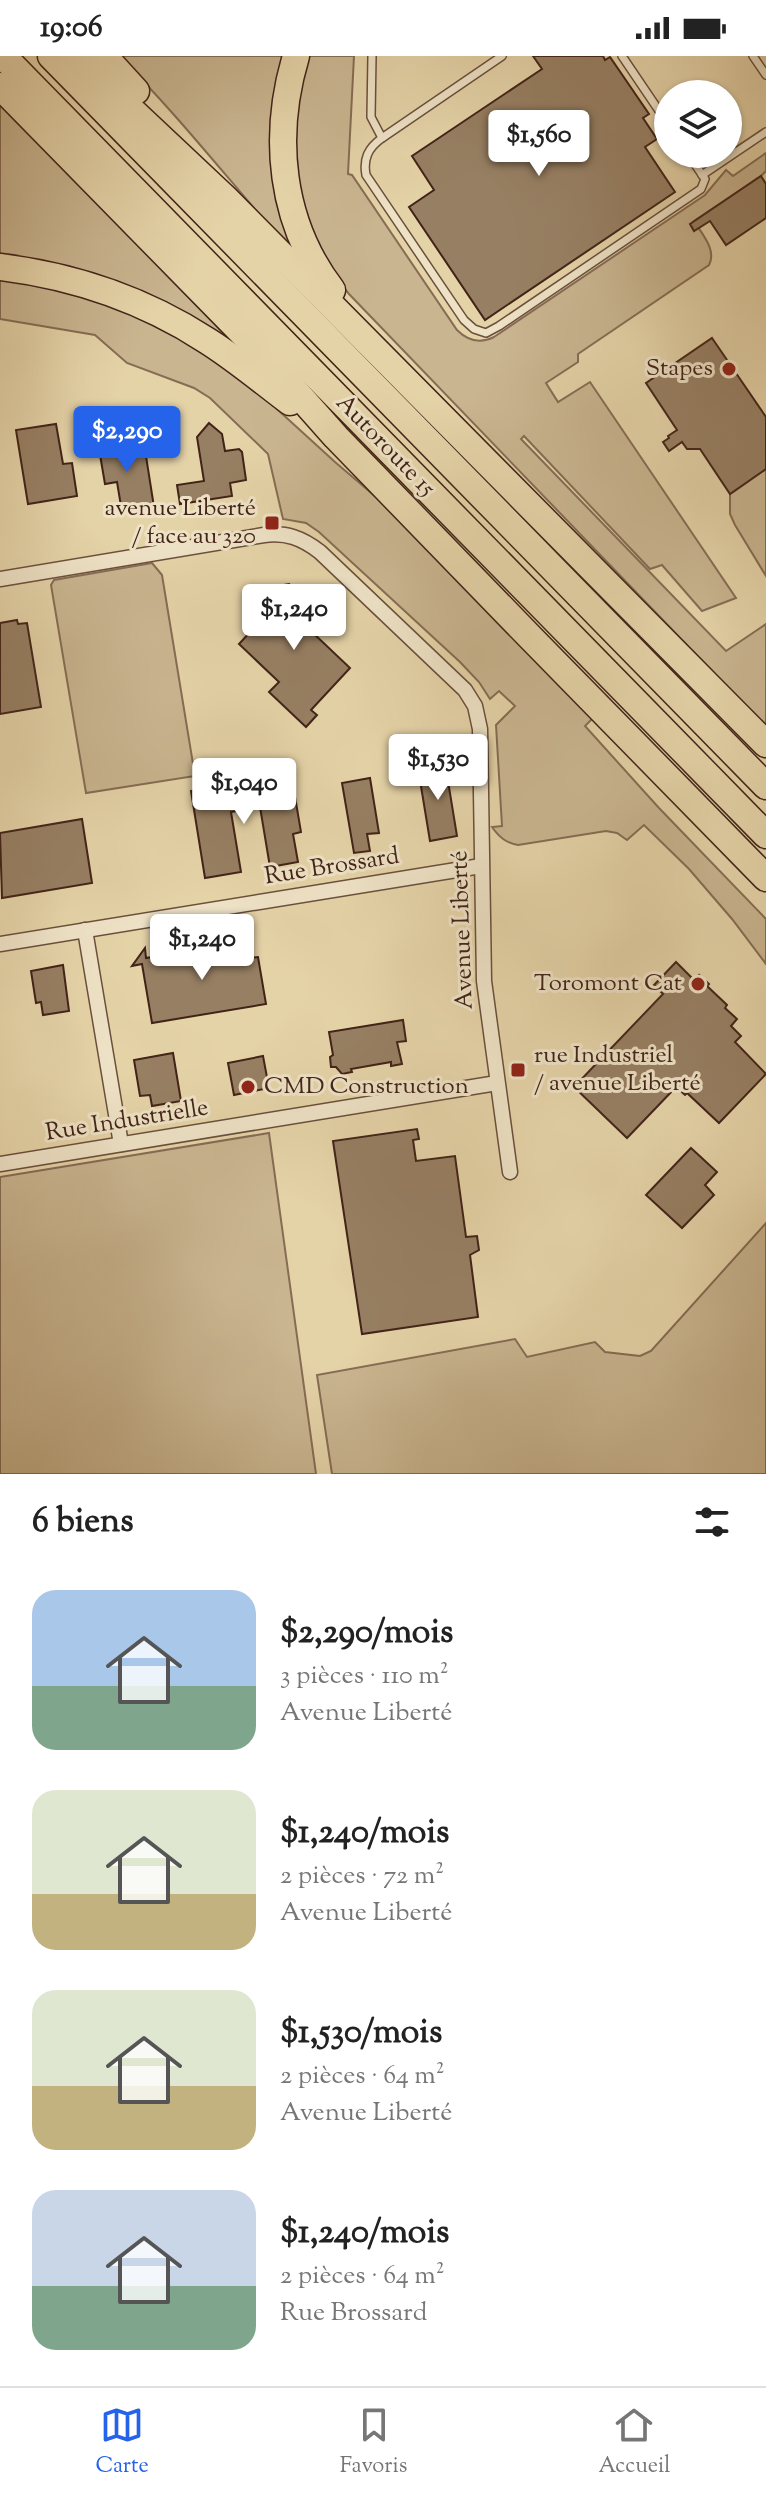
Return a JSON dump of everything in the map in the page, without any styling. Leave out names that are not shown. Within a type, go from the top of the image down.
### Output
[{"type":"highway","name":"Autoroute 15","points":[[3,56],[766,835]]},
{"type":"highway","name":"Autoroute 15","points":[[51,56],[766,786]]},
{"type":"highway","points":[[74,56],[225,198],[766,744]]},
{"type":"highway","points":[[104,56],[225,198]]},
{"type":"highway","points":[[296,56],[283,115],[283,166],[292,213],[308,254],[341,300],[508,485]]},
{"type":"highway","points":[[0,86],[285,377],[336,437],[766,878]]},
{"type":"highway","points":[[0,267],[90,286],[168,318],[230,356],[336,437]]},
{"type":"street","name":"Avenue Liberté","points":[[0,579],[264,535],[289,535],[320,552],[458,683],[470,698],[480,729],[484,981],[510,1172]]},
{"type":"street","name":"Rue Brossard","points":[[0,944],[481,866]]},
{"type":"street","points":[[85,930],[121,1144]]},
{"type":"street","name":"Rue Industrielle","points":[[0,1164],[497,1083]]},
{"type":"lane","points":[[372,56],[371,117],[382,138]]},
{"type":"lane","points":[[502,56],[382,138],[368,152],[365,164],[366,175],[464,320],[474,329],[486,333],[495,329],[701,189],[705,183],[697,168]]},
{"type":"lane","points":[[753,56],[766,75]]},
{"type":"lane","points":[[624,57],[654,103]]},
{"type":"lane","points":[[702,175],[766,132]]},
{"type":"shaded area","points":[[119,56],[290,56],[297,257],[165,105]]},
{"type":"shaded area","points":[[307,56],[354,56],[348,174],[352,175],[457,330],[474,340],[494,337],[705,195],[726,170],[733,176],[766,153],[766,171],[761,176],[694,221],[710,248],[709,265],[578,354],[578,362],[546,383],[558,402],[590,382],[736,598],[702,611],[662,565],[650,569],[524,436],[521,439],[726,651],[766,624],[766,727],[330,271],[317,247],[300,200],[292,124]]},
{"type":"shaded area","points":[[0,103],[271,376],[234,351],[0,261]]},
{"type":"shaded area","points":[[0,278],[61,289],[135,313],[233,369],[411,527],[594,717],[585,726],[766,919],[766,964],[689,869],[644,825],[627,840],[617,833],[606,831],[518,845],[500,837],[492,827],[502,826],[496,725],[515,706],[499,691],[490,699],[460,662],[319,532],[306,523],[283,519],[268,454],[210,398],[194,388],[127,363],[95,335],[0,319]]},
{"type":"shaded area","points":[[766,469],[766,576],[730,514],[730,494]]},
{"type":"shaded area","points":[[152,563],[162,575],[195,776],[86,793],[51,585],[54,580]]},
{"type":"shaded area","points":[[269,1133],[316,1474],[0,1474],[0,1177]]},
{"type":"shaded area","points":[[766,1223],[766,1474],[332,1474],[317,1375],[515,1339],[527,1357],[595,1342],[605,1352],[640,1356],[651,1351]]},
{"type":"building","points":[[533,56],[603,56],[605,60],[610,57],[649,114],[643,118],[654,134],[654,141],[645,147],[654,160],[654,168],[659,168],[675,192],[485,320],[409,207],[434,190],[412,156],[542,69]]},
{"type":"building","points":[[761,176],[766,184],[766,218],[726,245],[710,221],[694,231],[690,224]]},
{"type":"building","points":[[712,338],[766,417],[766,469],[730,494],[700,449],[687,449],[682,442],[669,451],[663,442],[677,430],[646,383]]},
{"type":"building","points":[[209,423],[222,434],[225,451],[239,449],[242,452],[246,480],[230,483],[232,496],[180,504],[177,485],[204,481],[197,437]]},
{"type":"building","points":[[56,424],[63,464],[72,463],[77,496],[28,504],[16,430]]},
{"type":"building","points":[[133,437],[137,457],[146,456],[154,507],[122,512],[117,482],[105,484],[98,443]]},
{"type":"building","points":[[289,584],[325,618],[312,632],[350,668],[311,710],[317,715],[306,727],[269,692],[279,682],[239,644],[266,615],[261,589]]},
{"type":"building","points":[[17,620],[18,624],[27,623],[41,707],[0,714],[0,623]]},
{"type":"building","points":[[445,763],[457,836],[430,841],[418,768]]},
{"type":"building","points":[[370,778],[379,833],[367,834],[370,851],[354,853],[342,783]]},
{"type":"building","points":[[226,785],[228,796],[293,785],[301,832],[293,834],[298,862],[270,867],[260,807],[231,812],[241,872],[205,878],[191,791]]},
{"type":"building","points":[[82,819],[92,883],[2,898],[0,833]]},
{"type":"building","points":[[229,940],[229,945],[248,942],[250,958],[258,957],[266,1004],[152,1023],[142,964],[132,966],[145,948],[146,958],[218,946],[217,942]]},
{"type":"building","points":[[676,962],[694,980],[699,975],[727,1005],[725,1008],[737,1019],[731,1026],[741,1036],[735,1042],[766,1074],[719,1123],[687,1093],[685,1095],[676,1087],[627,1138],[574,1087],[663,994],[654,985]]},
{"type":"building","points":[[63,965],[69,1011],[43,1015],[41,1002],[36,1003],[31,971]]},
{"type":"building","points":[[403,1020],[406,1041],[397,1042],[402,1064],[391,1066],[391,1062],[351,1069],[352,1072],[342,1074],[336,1067],[331,1067],[330,1057],[333,1055],[329,1032]]},
{"type":"building","points":[[173,1053],[181,1101],[152,1106],[150,1095],[140,1096],[134,1060]]},
{"type":"building","points":[[263,1056],[269,1088],[234,1095],[228,1063]]},
{"type":"building","points":[[417,1129],[419,1139],[413,1140],[416,1161],[455,1156],[466,1237],[477,1236],[479,1250],[470,1255],[478,1317],[362,1334],[333,1141]]},
{"type":"building","points":[[691,1148],[717,1172],[705,1185],[714,1195],[682,1228],[646,1195]]},
{"type":"place","name":"Stapes","points":[[729,369]]},
{"type":"place","name":"avenue Liberté / face au 320","points":[[272,523]]},
{"type":"place","name":"Toromont Cat","points":[[698,984]]},
{"type":"place","name":"rue Industriel / avenue Liberté","points":[[518,1070]]},
{"type":"place","name":"CMD Construction","points":[[248,1087]]}]
